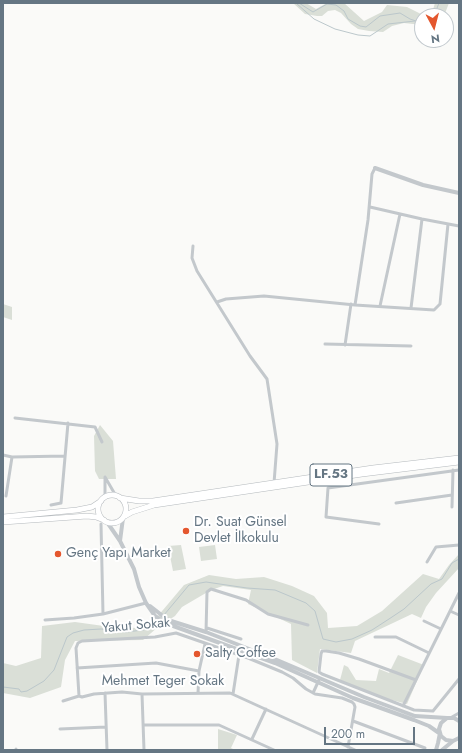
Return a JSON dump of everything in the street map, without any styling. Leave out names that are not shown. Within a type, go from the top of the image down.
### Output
[{"type":"highway","name":"LF.53","points":[[3,517],[77,510],[92,507],[108,496],[139,501],[154,501],[373,468],[459,458]]},
{"type":"highway","name":"LF.53","points":[[3,522],[87,516],[96,517],[104,522],[116,523],[137,510],[154,505],[362,474],[459,462]]},
{"type":"highway","points":[[118,497],[126,504],[126,512],[124,517]]},
{"type":"highway","points":[[103,499],[98,507],[104,522]]},
{"type":"street","points":[[345,345],[370,207],[372,174],[375,168],[423,185],[459,193]]},
{"type":"street","points":[[370,207],[459,226]]},
{"type":"street","points":[[380,306],[400,214]]},
{"type":"street","points":[[411,308],[422,219]]},
{"type":"street","points":[[217,302],[226,299],[264,296],[434,310],[440,304],[448,224]]},
{"type":"street","points":[[193,246],[192,258],[197,271],[250,356],[267,379],[278,444],[274,483]]},
{"type":"street","points":[[325,344],[410,346]]},
{"type":"street","points":[[15,418],[95,427],[102,442]]},
{"type":"street","points":[[51,505],[61,503],[68,423]]},
{"type":"street","points":[[3,455],[12,457],[65,456]]},
{"type":"street","points":[[6,496],[12,457]]},
{"type":"street","points":[[452,507],[454,470]]},
{"type":"street","points":[[379,524],[326,517],[328,488],[459,470]]},
{"type":"street","points":[[103,499],[104,477],[118,497]]},
{"type":"street","points":[[396,503],[452,496]]},
{"type":"street","points":[[120,541],[124,517]]},
{"type":"street","points":[[104,522],[120,541],[134,569],[139,587],[146,603],[156,614],[167,621],[319,681],[415,716],[448,718],[459,721]]},
{"type":"street","points":[[103,614],[104,522]]},
{"type":"street","points":[[427,562],[436,547],[459,544]]},
{"type":"street","points":[[206,630],[208,592],[211,589],[246,600],[268,614],[308,625]]},
{"type":"street","points":[[403,706],[459,592]]},
{"type":"street","points":[[45,620],[103,614],[146,603]]},
{"type":"street","points":[[450,611],[459,615]]},
{"type":"street","points":[[167,621],[241,639]]},
{"type":"street","points":[[424,621],[441,629]]},
{"type":"street","points":[[206,630],[277,660],[353,698],[429,726],[439,733],[443,739],[453,741]]},
{"type":"street","name":"Yakut Sokak","points":[[77,668],[76,648],[78,643],[82,641],[153,638],[174,633],[239,655],[289,676],[313,693],[323,696],[342,698],[352,702],[355,706],[348,747]]},
{"type":"street","points":[[375,637],[396,637],[429,653]]},
{"type":"street","points":[[198,693],[199,671],[205,644]]},
{"type":"street","points":[[416,680],[339,653],[322,651],[321,654],[319,672],[414,710],[433,711],[459,679]]},
{"type":"street","points":[[233,694],[239,655]]},
{"type":"street","points":[[79,696],[77,668],[156,662],[199,671]]},
{"type":"street","points":[[313,693],[319,681]]},
{"type":"street","name":"Mehmet Teger Sokak","points":[[63,701],[79,696],[82,697],[122,692],[142,694],[233,694],[355,750]]},
{"type":"street","points":[[105,693],[107,750]]},
{"type":"street","points":[[142,694],[144,750]]},
{"type":"street","points":[[387,706],[389,701]]},
{"type":"street","points":[[252,739],[266,709]]},
{"type":"street","points":[[436,750],[441,723],[459,713]]},
{"type":"street","points":[[353,721],[424,748]]},
{"type":"street","points":[[143,725],[219,725],[274,750]]},
{"type":"street","points":[[60,729],[106,727]]},
{"type":"street","points":[[442,750],[459,738]]},
{"type":"shaded area","points":[[293,3],[306,3],[316,9],[327,3],[344,3],[364,21],[382,12],[387,5],[407,7],[414,10],[414,24],[404,23],[392,26],[383,32],[369,31],[358,29],[341,13],[335,10],[328,11],[322,16],[305,14]]},
{"type":"shaded area","points":[[435,3],[449,3],[447,8],[433,8]]},
{"type":"shaded area","points":[[3,304],[12,307],[12,320],[3,317]]},
{"type":"shaded area","points":[[100,425],[113,441],[116,479],[99,479],[95,471],[94,436]]},
{"type":"shaded area","points":[[181,545],[186,569],[173,571],[168,546]]},
{"type":"shaded area","points":[[215,545],[217,559],[201,561],[199,547]]},
{"type":"shaded area","points":[[459,554],[459,568],[436,593],[426,607],[421,618],[412,614],[355,641],[351,653],[320,649],[317,673],[292,660],[291,624],[248,604],[251,590],[223,586],[211,590],[182,607],[175,616],[158,627],[143,640],[75,641],[65,660],[61,687],[30,698],[3,693],[3,663],[16,666],[41,658],[42,626],[75,622],[111,627],[139,628],[152,623],[184,585],[209,575],[236,579],[264,577],[292,586],[314,596],[327,613],[328,628],[357,626],[382,611],[423,574],[439,579]]},
{"type":"shaded area","points":[[398,655],[424,665],[407,704],[388,699],[340,680],[344,665],[348,667],[356,680],[376,681],[379,669],[389,673]]},
{"type":"shaded area","points":[[218,729],[237,735],[231,748],[235,750],[218,750]]},
{"type":"waterway","points":[[296,3],[314,19],[335,29],[358,35],[370,36],[388,24],[414,21]]},
{"type":"waterway","points":[[299,3],[313,12],[327,4],[336,5],[344,11],[348,19],[360,26],[366,27],[380,16],[400,13],[414,20]]},
{"type":"waterway","points":[[437,8],[439,3]]},
{"type":"waterway","points":[[164,615],[189,585],[206,582],[247,588],[275,590],[306,603],[315,611],[323,639],[336,642],[352,639],[372,630],[404,609],[431,584],[442,579],[452,563],[459,559]]},
{"type":"waterway","points":[[3,687],[19,689],[21,692],[27,691],[44,681],[54,670],[67,637],[73,633],[84,630],[101,629],[126,632],[143,630],[150,628],[159,620]]},
{"type":"place","name":"Dr. Suat Günsel Devlet İlkokulu","points":[[186,531]]},
{"type":"place","name":"Genç Yapı Market","points":[[58,554]]},
{"type":"place","name":"Salty Coffee","points":[[197,654]]}]
